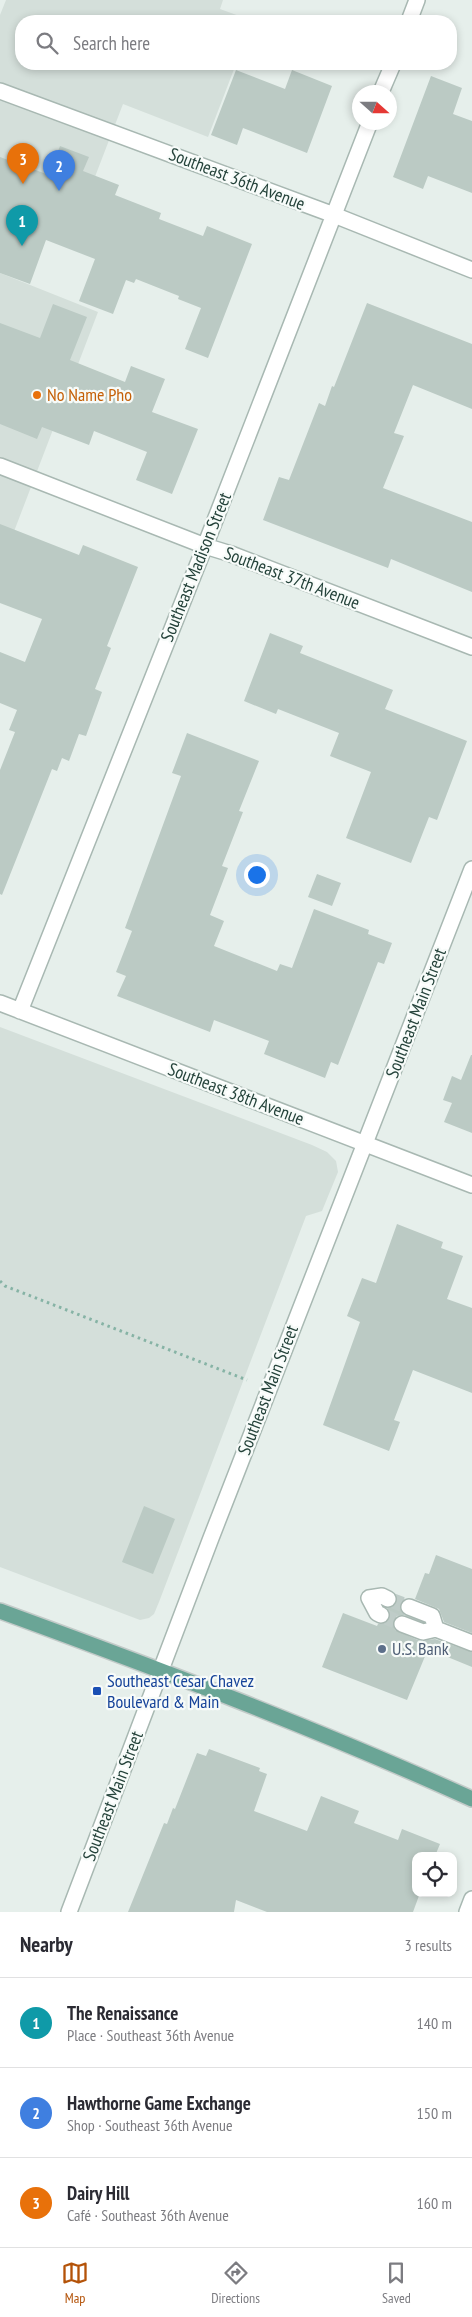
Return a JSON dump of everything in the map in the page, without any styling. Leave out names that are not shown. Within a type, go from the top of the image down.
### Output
[{"type":"main road","points":[[0,1611],[160,1670],[290,1722],[472,1799]]},
{"type":"street","points":[[411,15],[417,0]]},
{"type":"street","points":[[384,85],[390,70]]},
{"type":"street","name":"Southeast 36th Avenue","points":[[0,91],[334,215],[472,270]]},
{"type":"street","name":"Southeast Madison Street","points":[[20,1011],[205,546],[367,130]]},
{"type":"street","name":"Southeast 37th Avenue","points":[[0,466],[472,647]]},
{"type":"street","name":"Southeast Main Street","points":[[69,1912],[160,1670],[472,869]]},
{"type":"street","name":"Southeast 38th Avenue","points":[[0,1003],[472,1185]]},
{"type":"street","points":[[382,1615],[377,1613],[369,1598],[382,1596],[388,1599]]},
{"type":"street","points":[[408,1607],[432,1616],[436,1629]]},
{"type":"street","points":[[402,1624],[423,1632],[436,1629],[472,1643]]},
{"type":"street","points":[[467,1912],[472,1899]]},
{"type":"path","points":[[0,1281],[4,1286],[269,1388]]},
{"type":"shaded area","points":[[6,0],[223,0],[220,9],[236,15],[15,15],[15,70],[234,70],[208,137],[123,104],[76,226],[0,196],[0,15]]},
{"type":"shaded area","points":[[0,273],[98,312],[0,568]]},
{"type":"shaded area","points":[[0,1027],[312,1145],[327,1152],[336,1161],[338,1172],[322,1211],[306,1216],[159,1602],[154,1614],[149,1618],[140,1620],[0,1567]]},
{"type":"building","points":[[236,70],[285,89],[292,70],[332,86],[307,153],[243,128],[237,145],[211,135]]},
{"type":"building","points":[[431,76],[462,88],[453,114],[472,121],[472,193],[428,176],[423,189],[393,177]]},
{"type":"building","points":[[60,146],[89,157],[83,171],[119,185],[115,195],[161,213],[159,219],[203,236],[207,226],[252,244],[208,358],[185,349],[201,308],[178,299],[179,296],[136,279],[134,283],[126,280],[113,314],[79,301],[95,259],[46,240],[30,284],[0,273],[0,157],[49,175]]},
{"type":"building","points":[[367,303],[472,344],[472,409],[413,385],[394,433],[404,436],[383,488],[472,522],[472,592],[391,559],[388,568],[263,520],[279,477],[289,480],[319,403],[325,406]]},
{"type":"building","points":[[53,304],[87,317],[70,360],[125,382],[131,366],[165,379],[152,412],[198,429],[172,494],[136,480],[147,452],[94,431],[89,445],[42,427],[37,439],[0,424],[0,323],[40,338]]},
{"type":"building","points":[[0,524],[79,555],[83,545],[138,567],[107,646],[111,648],[95,689],[102,692],[86,736],[79,734],[69,761],[62,758],[57,771],[52,769],[2,895],[0,894],[0,770],[15,732],[9,730],[17,710],[0,703],[0,652],[25,662],[42,619],[0,603]]},
{"type":"building","points":[[270,633],[303,646],[300,653],[393,690],[385,709],[467,741],[437,820],[429,817],[411,863],[346,838],[371,772],[330,756],[339,733],[278,709],[276,714],[244,701]]},
{"type":"building","points":[[187,733],[259,761],[239,811],[243,812],[222,866],[228,868],[210,915],[224,921],[214,946],[277,971],[280,964],[292,968],[314,909],[369,930],[368,934],[392,943],[384,964],[378,962],[338,1065],[331,1062],[325,1078],[264,1054],[269,1041],[214,1020],[210,1032],[117,996],[126,976],[116,972],[132,931],[125,928],[181,776],[172,773]]},
{"type":"building","points":[[317,874],[341,883],[332,906],[308,897]]},
{"type":"building","points":[[471,1055],[472,1133],[444,1122],[452,1103],[443,1100],[452,1076],[461,1080]]},
{"type":"building","points":[[397,1224],[443,1242],[441,1248],[463,1256],[447,1299],[472,1308],[472,1393],[413,1370],[394,1420],[400,1422],[389,1451],[323,1425],[360,1322],[347,1316],[362,1278],[376,1283]]},
{"type":"building","points":[[144,1506],[175,1519],[153,1574],[122,1562]]},
{"type":"building","points":[[436,1555],[472,1569],[472,1633],[444,1622],[439,1609],[415,1599],[425,1573],[429,1574]]},
{"type":"building","name":"U.S. Bank","points":[[396,1595],[405,1599],[400,1603],[400,1608],[405,1615],[396,1616],[393,1620],[395,1630],[420,1641],[435,1639],[472,1652],[472,1667],[428,1649],[407,1700],[322,1667],[343,1613],[377,1626],[378,1624],[386,1623],[389,1620],[390,1614],[387,1608],[396,1604]]},
{"type":"building","points":[[209,1749],[260,1768],[259,1771],[267,1774],[254,1811],[307,1831],[321,1796],[359,1811],[354,1823],[398,1840],[402,1829],[440,1844],[437,1852],[412,1852],[412,1897],[419,1897],[413,1912],[267,1912],[236,1900],[234,1912],[128,1912],[164,1823],[167,1824],[173,1808],[175,1809],[197,1753],[206,1756]]},
{"type":"tunnel","points":[[388,1599],[409,1607]]},
{"type":"tunnel","points":[[381,1615],[402,1624]]},
{"type":"place","name":"Dairy Hill","points":[[23,184]]},
{"type":"place","name":"Hawthorne Game Exchange","points":[[59,191]]},
{"type":"place","name":"The Renaissance","points":[[22,246]]},
{"type":"place","name":"No Name Pho","points":[[37,395]]},
{"type":"place","name":"U.S. Bank","points":[[382,1649]]},
{"type":"place","name":"Southeast Cesar Chavez Boulevard & Main","points":[[97,1691]]}]
